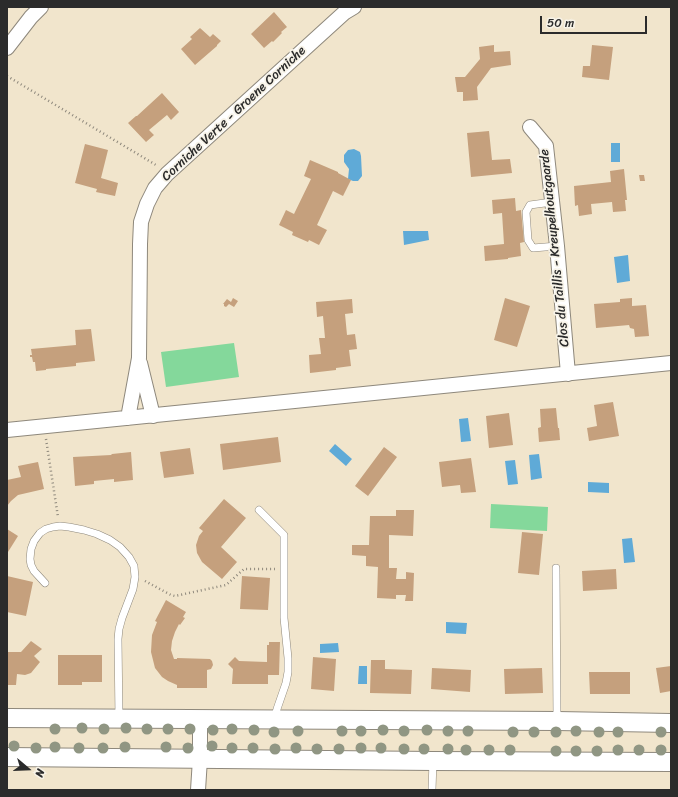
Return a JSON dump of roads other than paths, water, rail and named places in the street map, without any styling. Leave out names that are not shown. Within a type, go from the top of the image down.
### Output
[{"type":"street","points":[[7,48],[30,18],[41,7]]},
{"type":"street","name":"Corniche Verte - Groene Corniche","points":[[128,418],[139,358],[141,222],[147,204],[155,188],[167,174],[344,12],[354,7]]},
{"type":"street","name":"Clos du Taillis - Kreupelhoutgaarde","points":[[530,127],[546,146],[557,246],[568,374]]},
{"type":"street","name":"Corniche Verte - Groene Corniche","points":[[139,358],[153,416]]},
{"type":"street","points":[[7,430],[671,363]]},
{"type":"street","points":[[7,718],[671,723]]},
{"type":"street","points":[[198,790],[200,719]]},
{"type":"street","points":[[7,757],[671,762]]},
{"type":"lane","points":[[552,202],[530,205],[526,212],[528,240],[533,248],[557,246]]},
{"type":"lane","points":[[259,510],[284,535],[284,618],[288,672],[274,720]]},
{"type":"lane","points":[[45,583],[34,571],[31,565],[31,549],[34,541],[40,533],[46,529],[60,526],[84,530],[110,540],[120,547],[129,557],[134,566],[135,577],[133,589],[119,629],[119,719]]},
{"type":"lane","points":[[556,568],[557,721]]},
{"type":"lane","points":[[432,790],[433,761]]},
{"type":"water","points":[[611,143],[620,143],[620,162],[611,162]]},
{"type":"water","points":[[354,149],[360,152],[361,156],[362,176],[358,181],[348,179],[349,169],[344,162],[344,155],[348,150]]},
{"type":"water","points":[[403,231],[428,231],[429,240],[404,245]]},
{"type":"water","points":[[628,255],[630,281],[617,283],[614,257]]},
{"type":"water","points":[[468,418],[471,441],[461,442],[459,419]]},
{"type":"water","points":[[335,444],[352,459],[346,466],[329,451]]},
{"type":"water","points":[[539,454],[542,478],[531,480],[529,455]]},
{"type":"water","points":[[515,460],[518,484],[508,485],[505,461]]},
{"type":"water","points":[[588,482],[609,483],[609,493],[588,492]]},
{"type":"water","points":[[632,538],[635,562],[624,563],[622,539]]},
{"type":"water","points":[[446,622],[467,623],[466,634],[446,633]]},
{"type":"water","points":[[338,643],[339,652],[320,653],[320,644]]},
{"type":"water","points":[[359,666],[367,666],[367,684],[358,684]]}]
